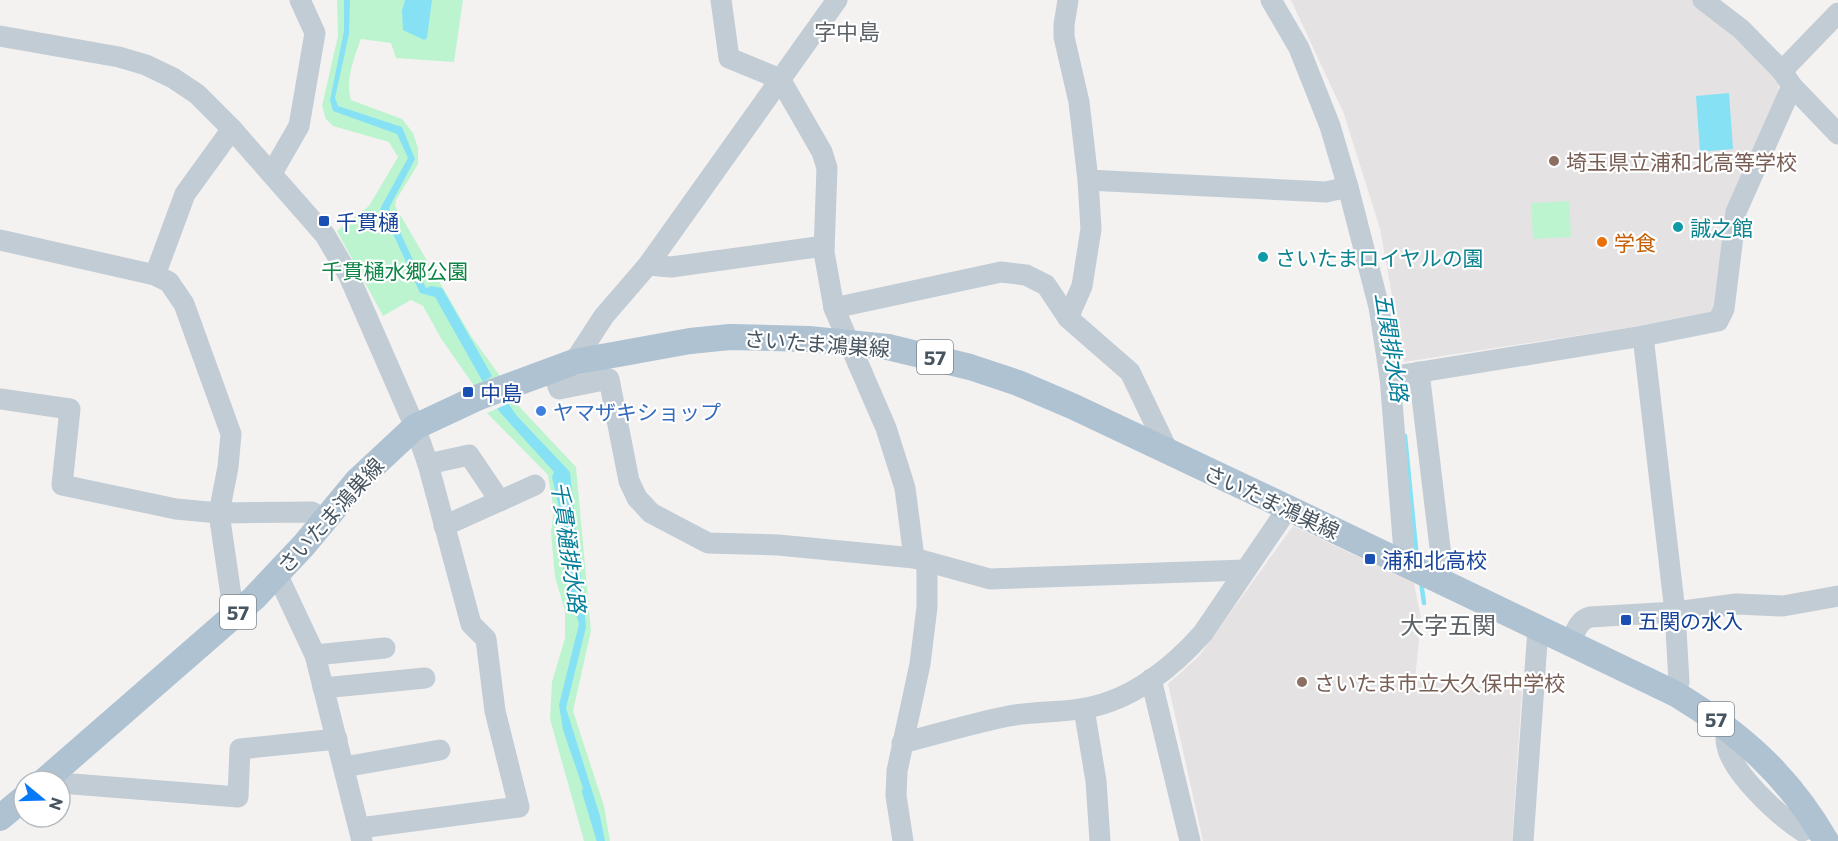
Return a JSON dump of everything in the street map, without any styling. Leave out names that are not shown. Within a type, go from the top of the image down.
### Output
[{"type":"main road","name":"さいたま鴻巣線","points":[[64,769],[234,616],[277,574],[357,481],[415,427],[479,398],[563,366],[669,344],[730,337],[809,339],[850,342],[928,356],[1018,383],[1288,508],[1676,693],[1727,727],[1774,769],[1797,795],[1821,833]]},
{"type":"main road","points":[[0,818],[12,808]]},
{"type":"street","points":[[272,173],[299,126],[315,33],[300,0]]},
{"type":"street","points":[[721,0],[729,58],[780,79],[822,152],[827,168],[825,246],[834,308],[886,428],[905,488],[927,607],[920,664],[897,771],[896,796],[903,841]]},
{"type":"street","points":[[837,0],[648,265],[563,366],[559,389],[609,379],[629,481],[638,498],[651,513],[708,543],[778,545],[920,561],[990,579],[1245,570]]},
{"type":"street","points":[[1068,0],[1064,25],[1065,37],[1079,102],[1091,229],[1082,286],[1068,318]]},
{"type":"street","points":[[1271,0],[1299,48],[1330,126],[1348,187],[1379,307],[1419,571],[1441,556],[1419,372]]},
{"type":"street","points":[[1703,0],[1741,29],[1838,134]]},
{"type":"street","points":[[1390,377],[1643,336],[1713,323],[1722,316],[1736,212],[1787,78],[1838,13]]},
{"type":"street","points":[[0,36],[146,64],[197,94],[272,173],[325,235],[350,276],[415,427],[428,464],[471,624],[486,639],[495,711],[519,807],[361,835],[315,655],[277,574]]},
{"type":"street","points":[[155,275],[185,194],[232,129]]},
{"type":"street","points":[[1088,180],[1326,192],[1348,187]]},
{"type":"street","points":[[0,240],[155,275],[169,282],[184,304],[231,434],[228,467],[219,513],[234,616]]},
{"type":"street","points":[[648,265],[671,267],[825,246]]},
{"type":"street","points":[[834,308],[1001,272],[1026,275],[1046,285],[1068,318],[1130,372],[1169,453]]},
{"type":"street","points":[[1643,336],[1675,612],[1679,682],[1676,693]]},
{"type":"street","points":[[0,399],[70,409],[62,485],[176,509],[219,513],[312,512],[324,520]]},
{"type":"street","points":[[428,464],[469,455],[500,501]]},
{"type":"street","points":[[444,526],[536,485]]},
{"type":"street","points":[[902,743],[1010,716],[1084,709],[1121,698],[1151,679],[1188,650],[1203,633],[1288,508]]},
{"type":"street","points":[[1570,643],[1579,624],[1585,618],[1675,612],[1736,604],[1783,606],[1838,597]]},
{"type":"street","points":[[1523,841],[1538,628]]},
{"type":"street","points":[[315,655],[385,648]]},
{"type":"street","points":[[323,687],[425,678]]},
{"type":"street","points":[[1151,679],[1190,841]]},
{"type":"street","points":[[1084,709],[1095,781],[1100,841]]},
{"type":"street","points":[[72,783],[238,797],[240,749],[337,739]]},
{"type":"street","points":[[344,766],[440,750]]},
{"type":"shaded area","name":"埼玉県立浦和北高等学校","points":[[1291,0],[1694,0],[1777,73],[1779,96],[1718,306],[1711,315],[1404,362],[1380,229],[1344,114]]},
{"type":"shaded area","name":"さいたま市立大久保中学校","points":[[1293,526],[1414,583],[1421,619],[1415,680],[1522,691],[1512,841],[1203,841],[1168,684],[1199,656]]},
{"type":"green space","name":"千貫樋水郷公園","points":[[337,0],[463,0],[454,62],[396,58],[391,43],[361,39],[351,69],[349,92],[351,100],[402,119],[413,133],[418,148],[418,164],[396,200],[395,206],[471,336],[500,376],[475,387],[442,340],[423,306],[411,300],[383,316],[337,231],[369,206],[398,157],[389,142],[333,126],[326,119],[322,106],[338,36]]},
{"type":"green space","points":[[1569,201],[1571,237],[1533,239],[1531,203]]},
{"type":"green space","points":[[514,401],[576,467],[591,631],[573,711],[604,806],[610,841],[584,841],[550,719],[552,682],[565,638],[565,611],[555,577],[551,532],[554,511],[548,475],[487,413]]},
{"type":"water","points":[[344,0],[350,0],[349,34],[335,98],[338,106],[402,127],[415,159],[389,208],[426,288],[431,286],[442,288],[492,376],[483,382],[435,297],[420,293],[381,207],[408,158],[397,134],[333,111],[330,100],[344,31]]},
{"type":"water","points":[[405,0],[432,0],[427,38],[424,40],[403,30],[402,11]]},
{"type":"water","points":[[1729,93],[1733,149],[1700,152],[1696,96]]},
{"type":"water","points":[[508,403],[517,416],[570,472],[586,627],[566,708],[600,816],[605,841],[597,841],[593,817],[563,730],[559,705],[579,624],[564,573],[559,541],[561,516],[552,477],[554,472],[497,409]]},
{"type":"waterway","name":"千貫樋排水路","points":[[384,206],[382,211],[390,225]]},
{"type":"waterway","name":"五関排水路","points":[[1405,436],[1417,559]]},
{"type":"waterway","name":"五関排水路","points":[[1421,582],[1424,603]]},
{"type":"waterway","name":"千貫樋排水路","points":[[584,791],[599,841]]},
{"type":"place","name":"埼玉県立浦和北高等学校","points":[[1554,161]]},
{"type":"place","name":"千貫樋","points":[[324,221]]},
{"type":"place","name":"誠之館","points":[[1678,227]]},
{"type":"place","name":"学食","points":[[1602,242]]},
{"type":"place","name":"さいたまロイヤルの園","points":[[1263,257]]},
{"type":"place","name":"中島","points":[[468,392]]},
{"type":"place","name":"ヤマザキショップ","points":[[541,411]]},
{"type":"place","name":"浦和北高校","points":[[1370,559]]},
{"type":"place","name":"五関の水入","points":[[1626,620]]},
{"type":"place","name":"さいたま市立大久保中学校","points":[[1302,682]]},
{"type":"district","name":"字中島","points":[[847,31]]},
{"type":"district","name":"大字五関","points":[[1448,624]]}]
